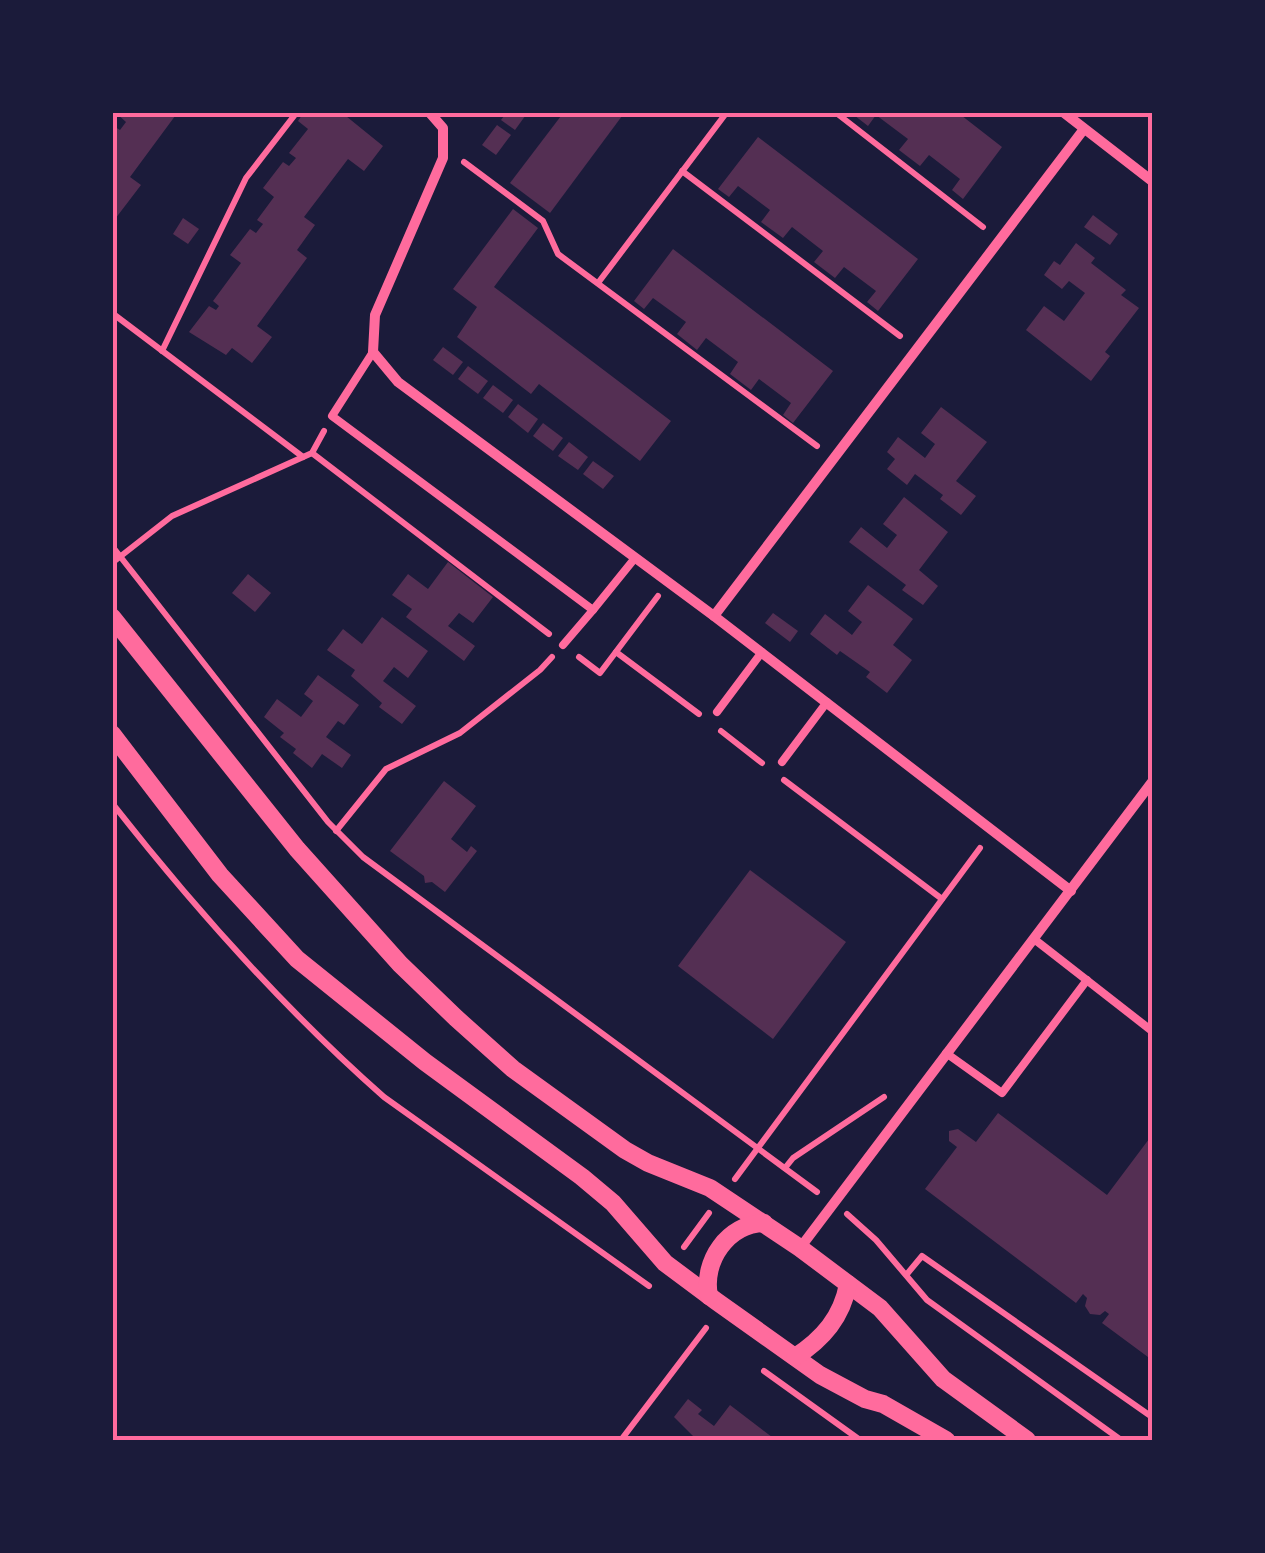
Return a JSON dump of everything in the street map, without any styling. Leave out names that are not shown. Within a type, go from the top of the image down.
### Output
[{"type":"street","points":[[429,112],[443,128],[443,158],[375,315],[373,352],[398,382],[762,652],[1071,890]]},
{"type":"street","points":[[1062,112],[1152,180]]},
{"type":"street","points":[[714,616],[1084,129]]},
{"type":"street","points":[[112,617],[297,850],[400,964],[456,1018],[513,1069],[625,1150],[710,1188],[800,1248],[880,1308],[943,1379],[1028,1440]]},
{"type":"street","points":[[112,734],[220,874],[296,959],[425,1062],[582,1177],[613,1203],[665,1263],[844,1388],[883,1404],[946,1440]]},
{"type":"street","points":[[800,1248],[1152,782]]},
{"type":"street","points":[[710,1296],[706,1280],[709,1266],[732,1232],[746,1224],[764,1222]]},
{"type":"street","points":[[795,1357],[811,1347],[836,1318],[843,1308],[848,1284]]},
{"type":"lane","points":[[373,352],[332,416],[594,610]]},
{"type":"lane","points":[[563,645],[635,558]]},
{"type":"lane","points":[[717,712],[762,652]]},
{"type":"lane","points":[[782,762],[827,702]]},
{"type":"lane","points":[[1034,939],[1152,1031]]},
{"type":"lane","points":[[946,1053],[1002,1093],[1087,980]]},
{"type":"path","points":[[162,351],[246,178],[297,112]]},
{"type":"path","points":[[598,284],[727,112]]},
{"type":"path","points":[[835,112],[1000,240]]},
{"type":"path","points":[[443,158],[463,161],[543,221],[558,254],[834,459]]},
{"type":"path","points":[[682,172],[918,349]]},
{"type":"path","points":[[114,316],[303,457]]},
{"type":"path","points":[[112,563],[172,516],[312,452],[332,416]]},
{"type":"path","points":[[312,452],[600,673],[669,582]]},
{"type":"path","points":[[112,546],[336,831],[363,857],[758,1148],[993,830]]},
{"type":"path","points":[[336,831],[386,769],[460,733],[540,670],[563,645]]},
{"type":"path","points":[[112,803],[223,939],[350,1067],[384,1097],[653,1290]]},
{"type":"path","points":[[785,1168],[889,1093]]},
{"type":"path","points":[[906,1274],[922,1256],[1152,1418]]},
{"type":"path","points":[[895,1260],[928,1300],[1121,1440]]},
{"type":"path","points":[[621,1440],[706,1328],[721,1340]]},
{"type":"path","points":[[751,1361],[860,1440]]},
{"type":"building","points":[[115,112],[178,112],[130,177],[141,185],[112,223],[112,125],[120,130],[126,122]]},
{"type":"building","points":[[304,112],[341,112],[383,146],[364,171],[348,159],[304,217],[315,225],[297,250],[307,258],[257,326],[272,337],[252,363],[232,348],[226,355],[189,332],[209,306],[216,310],[219,306],[213,301],[241,263],[230,255],[250,229],[256,233],[263,224],[257,220],[274,197],[263,188],[283,162],[289,166],[296,158],[289,153],[308,129],[298,121]]},
{"type":"building","points":[[507,112],[528,112],[515,130],[501,120]]},
{"type":"building","points":[[564,112],[625,112],[550,213],[510,183]]},
{"type":"building","points":[[850,112],[957,112],[1002,147],[963,199],[952,190],[960,179],[929,155],[920,166],[899,150],[908,139],[876,115],[868,126]]},
{"type":"building","points":[[497,125],[511,135],[496,155],[482,145]]},
{"type":"building","points":[[758,137],[918,259],[878,311],[867,302],[876,291],[844,267],[835,278],[814,262],[823,251],[792,227],[783,238],[761,222],[770,210],[738,186],[729,197],[718,189]]},
{"type":"building","points":[[513,209],[538,228],[494,287],[671,421],[640,461],[539,384],[531,394],[457,337],[477,307],[453,289]]},
{"type":"building","points":[[1093,215],[1118,234],[1110,245],[1084,227]]},
{"type":"building","points":[[183,218],[199,229],[188,244],[173,234]]},
{"type":"building","points":[[1076,243],[1095,258],[1091,263],[1126,290],[1121,295],[1139,308],[1105,352],[1110,356],[1091,381],[1026,330],[1044,306],[1064,321],[1085,293],[1069,281],[1062,289],[1044,275],[1054,261],[1060,265]]},
{"type":"building","points":[[673,249],[833,371],[793,423],[783,415],[791,403],[759,379],[751,390],[730,374],[738,362],[706,338],[697,350],[677,334],[686,322],[653,298],[644,309],[634,301]]},
{"type":"building","points":[[443,347],[463,362],[453,375],[433,360]]},
{"type":"building","points":[[468,366],[488,381],[478,394],[458,379]]},
{"type":"building","points":[[493,385],[513,400],[503,413],[483,398]]},
{"type":"building","points":[[518,404],[538,419],[528,433],[508,417]]},
{"type":"building","points":[[941,407],[987,442],[956,481],[976,496],[961,515],[915,474],[907,485],[887,469],[895,459],[887,452],[898,437],[925,458],[935,444],[921,433]]},
{"type":"building","points":[[543,423],[563,438],[553,451],[533,436]]},
{"type":"building","points":[[569,442],[588,457],[578,470],[558,456]]},
{"type":"building","points":[[593,461],[614,476],[603,489],[583,474]]},
{"type":"building","points":[[904,497],[948,532],[919,570],[938,586],[923,605],[902,590],[906,585],[849,542],[861,527],[887,548],[897,535],[883,524]]},
{"type":"building","points":[[448,562],[493,597],[473,623],[459,613],[448,626],[475,646],[464,661],[406,617],[412,609],[392,595],[408,574],[428,589]]},
{"type":"building","points":[[248,574],[271,593],[255,612],[232,593]]},
{"type":"building","points":[[868,585],[913,619],[893,645],[912,660],[887,693],[866,677],[870,672],[840,651],[837,655],[810,634],[825,614],[852,635],[862,622],[848,611]]},
{"type":"building","points":[[773,613],[798,631],[790,642],[765,623]]},
{"type":"building","points":[[382,617],[428,651],[408,678],[394,667],[383,681],[416,706],[402,724],[379,707],[382,703],[351,676],[355,670],[327,650],[343,629],[362,644]]},
{"type":"building","points":[[318,675],[359,705],[344,725],[338,721],[326,737],[351,755],[342,768],[322,754],[312,768],[280,737],[284,733],[264,717],[277,699],[301,717],[313,701],[304,694]]},
{"type":"building","points":[[444,781],[476,806],[451,839],[467,852],[471,846],[477,851],[445,892],[432,882],[425,883],[424,876],[390,851]]},
{"type":"building","points":[[750,870],[846,942],[773,1039],[678,966]]},
{"type":"building","points":[[998,1113],[1107,1195],[1152,1135],[1152,1360],[1102,1323],[1109,1314],[1105,1311],[1090,1314],[1083,1294],[1076,1303],[925,1189],[957,1147],[949,1141],[949,1131],[958,1129],[976,1142]]},
{"type":"building","points":[[688,1399],[702,1410],[698,1414],[714,1426],[730,1405],[772,1437],[697,1440],[674,1417]]}]
